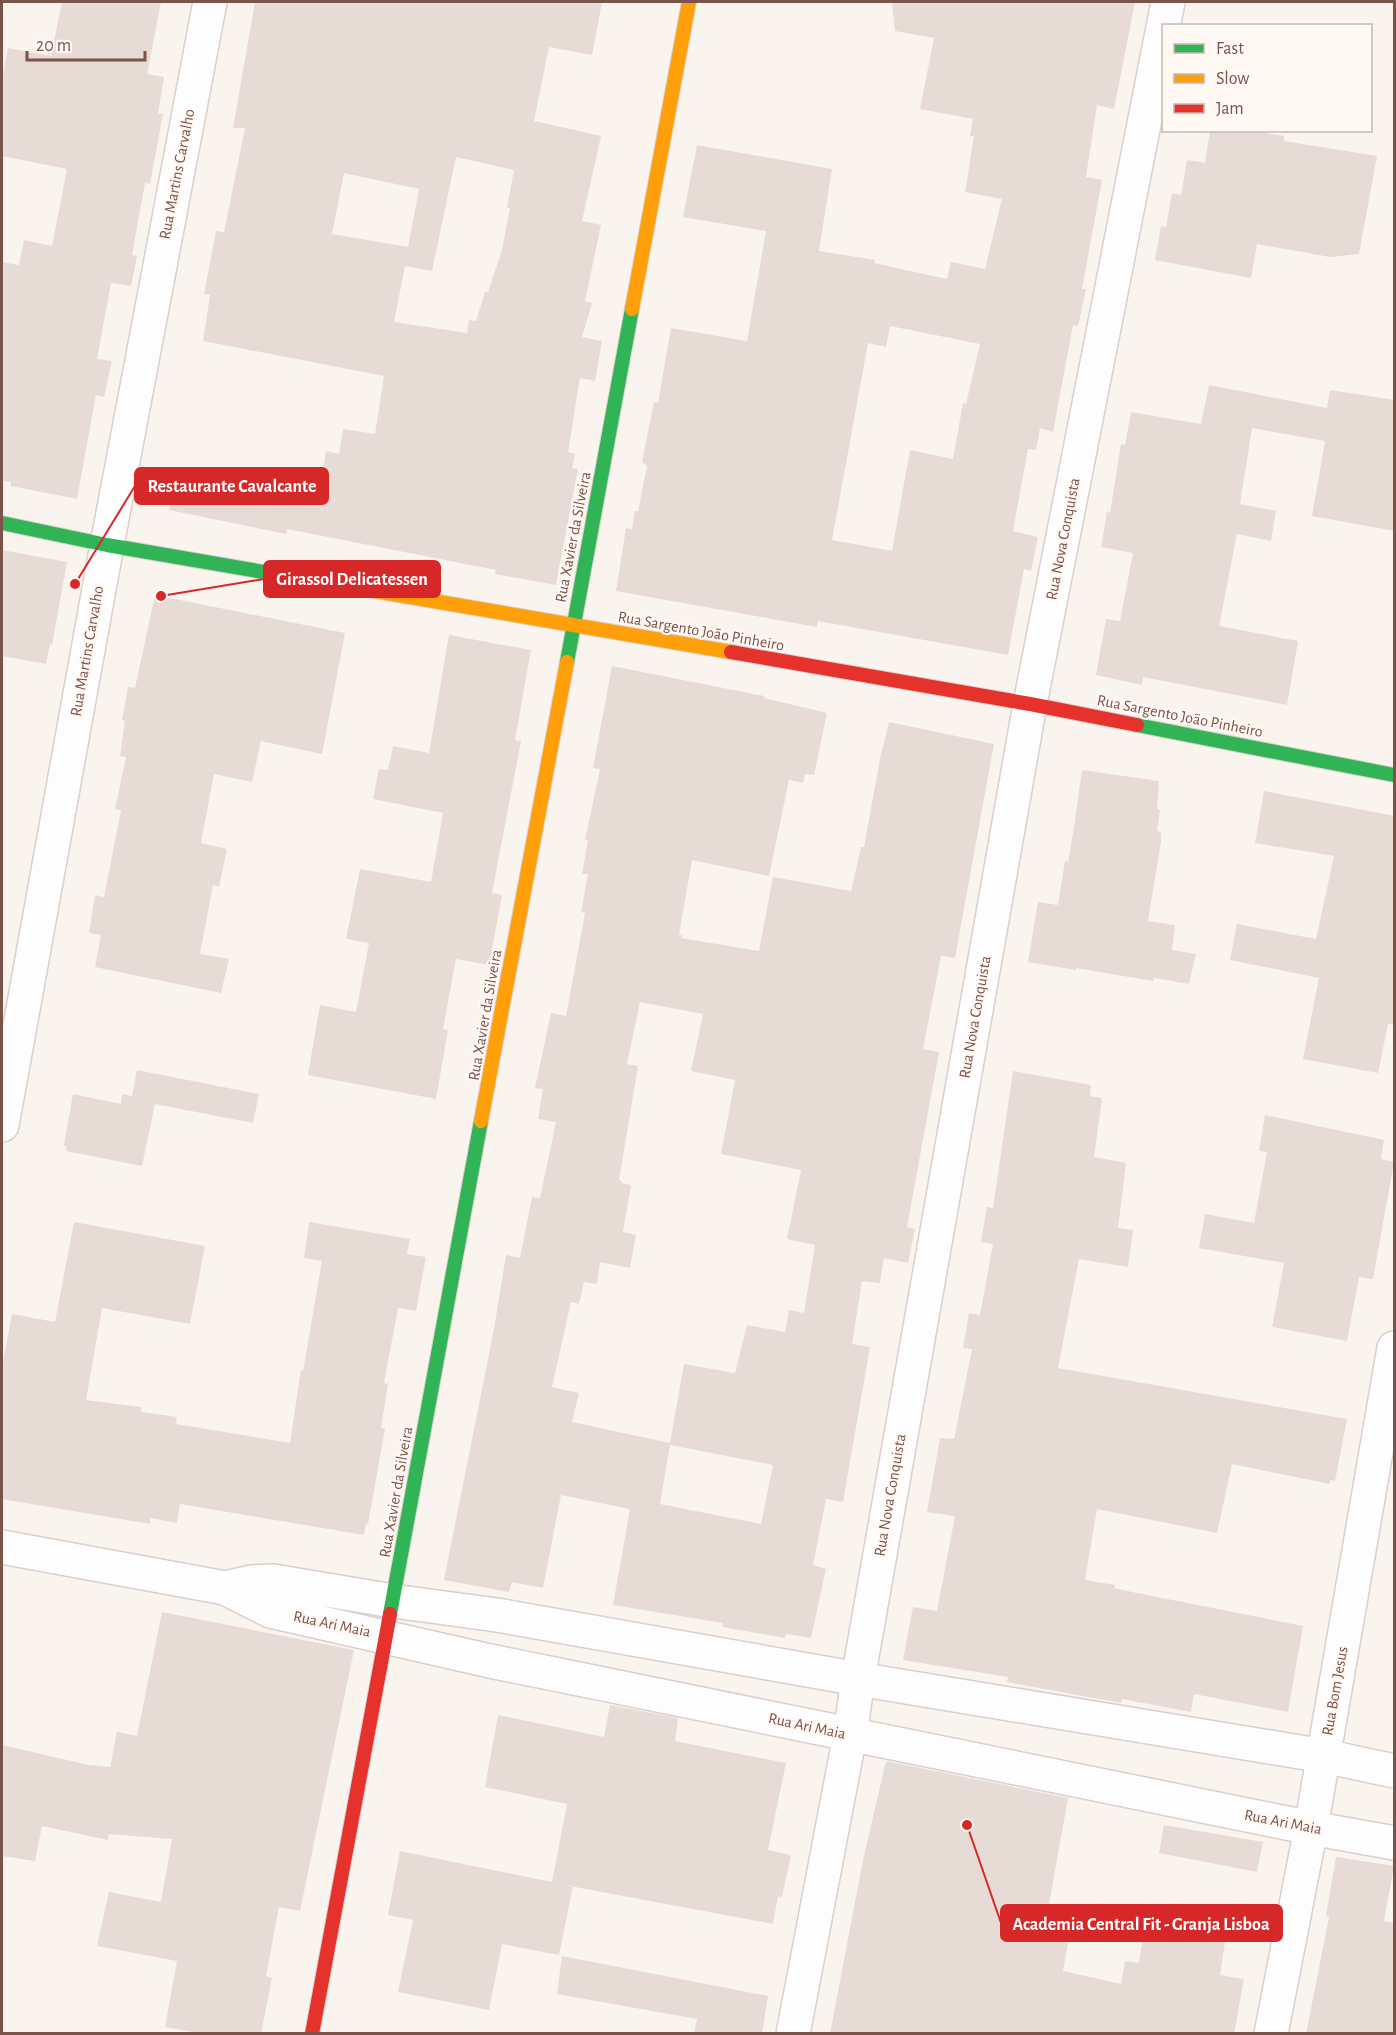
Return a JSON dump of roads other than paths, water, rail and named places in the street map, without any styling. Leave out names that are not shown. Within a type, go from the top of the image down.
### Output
[{"type":"street","name":"Rua Martins Carvalho","points":[[2,1125],[107,545],[210,2]]},
{"type":"street","name":"Rua Xavier da Silveira","points":[[312,2034],[689,2]]},
{"type":"street","name":"Rua Nova Conquista","points":[[1164,24],[1168,2]]},
{"type":"street","name":"Rua Nova Conquista","points":[[793,2034],[850,1735],[1030,704],[1162,33]]},
{"type":"street","name":"Rua Sargento João Pinheiro","points":[[2,523],[107,545],[1030,704],[1395,775]]},
{"type":"street","name":"Rua Bom Jesus","points":[[1270,2034],[1311,1828],[1395,1348]]},
{"type":"street","name":"Rua Ari Maia","points":[[2,1547],[225,1588],[270,1611],[490,1661],[1311,1828],[1395,1843]]},
{"type":"street","name":"Rua Ari Maia","points":[[225,1588],[251,1582],[273,1581],[497,1615],[858,1679],[1324,1756],[1395,1771]]},
{"type":"place","name":"Restaurante Cavalcante","points":[[75,584]]},
{"type":"place","name":"Girassol Delicatessen","points":[[161,596]]},
{"type":"place","name":"Academia Central Fit - Granja Lisboa","points":[[967,1825]]}]
